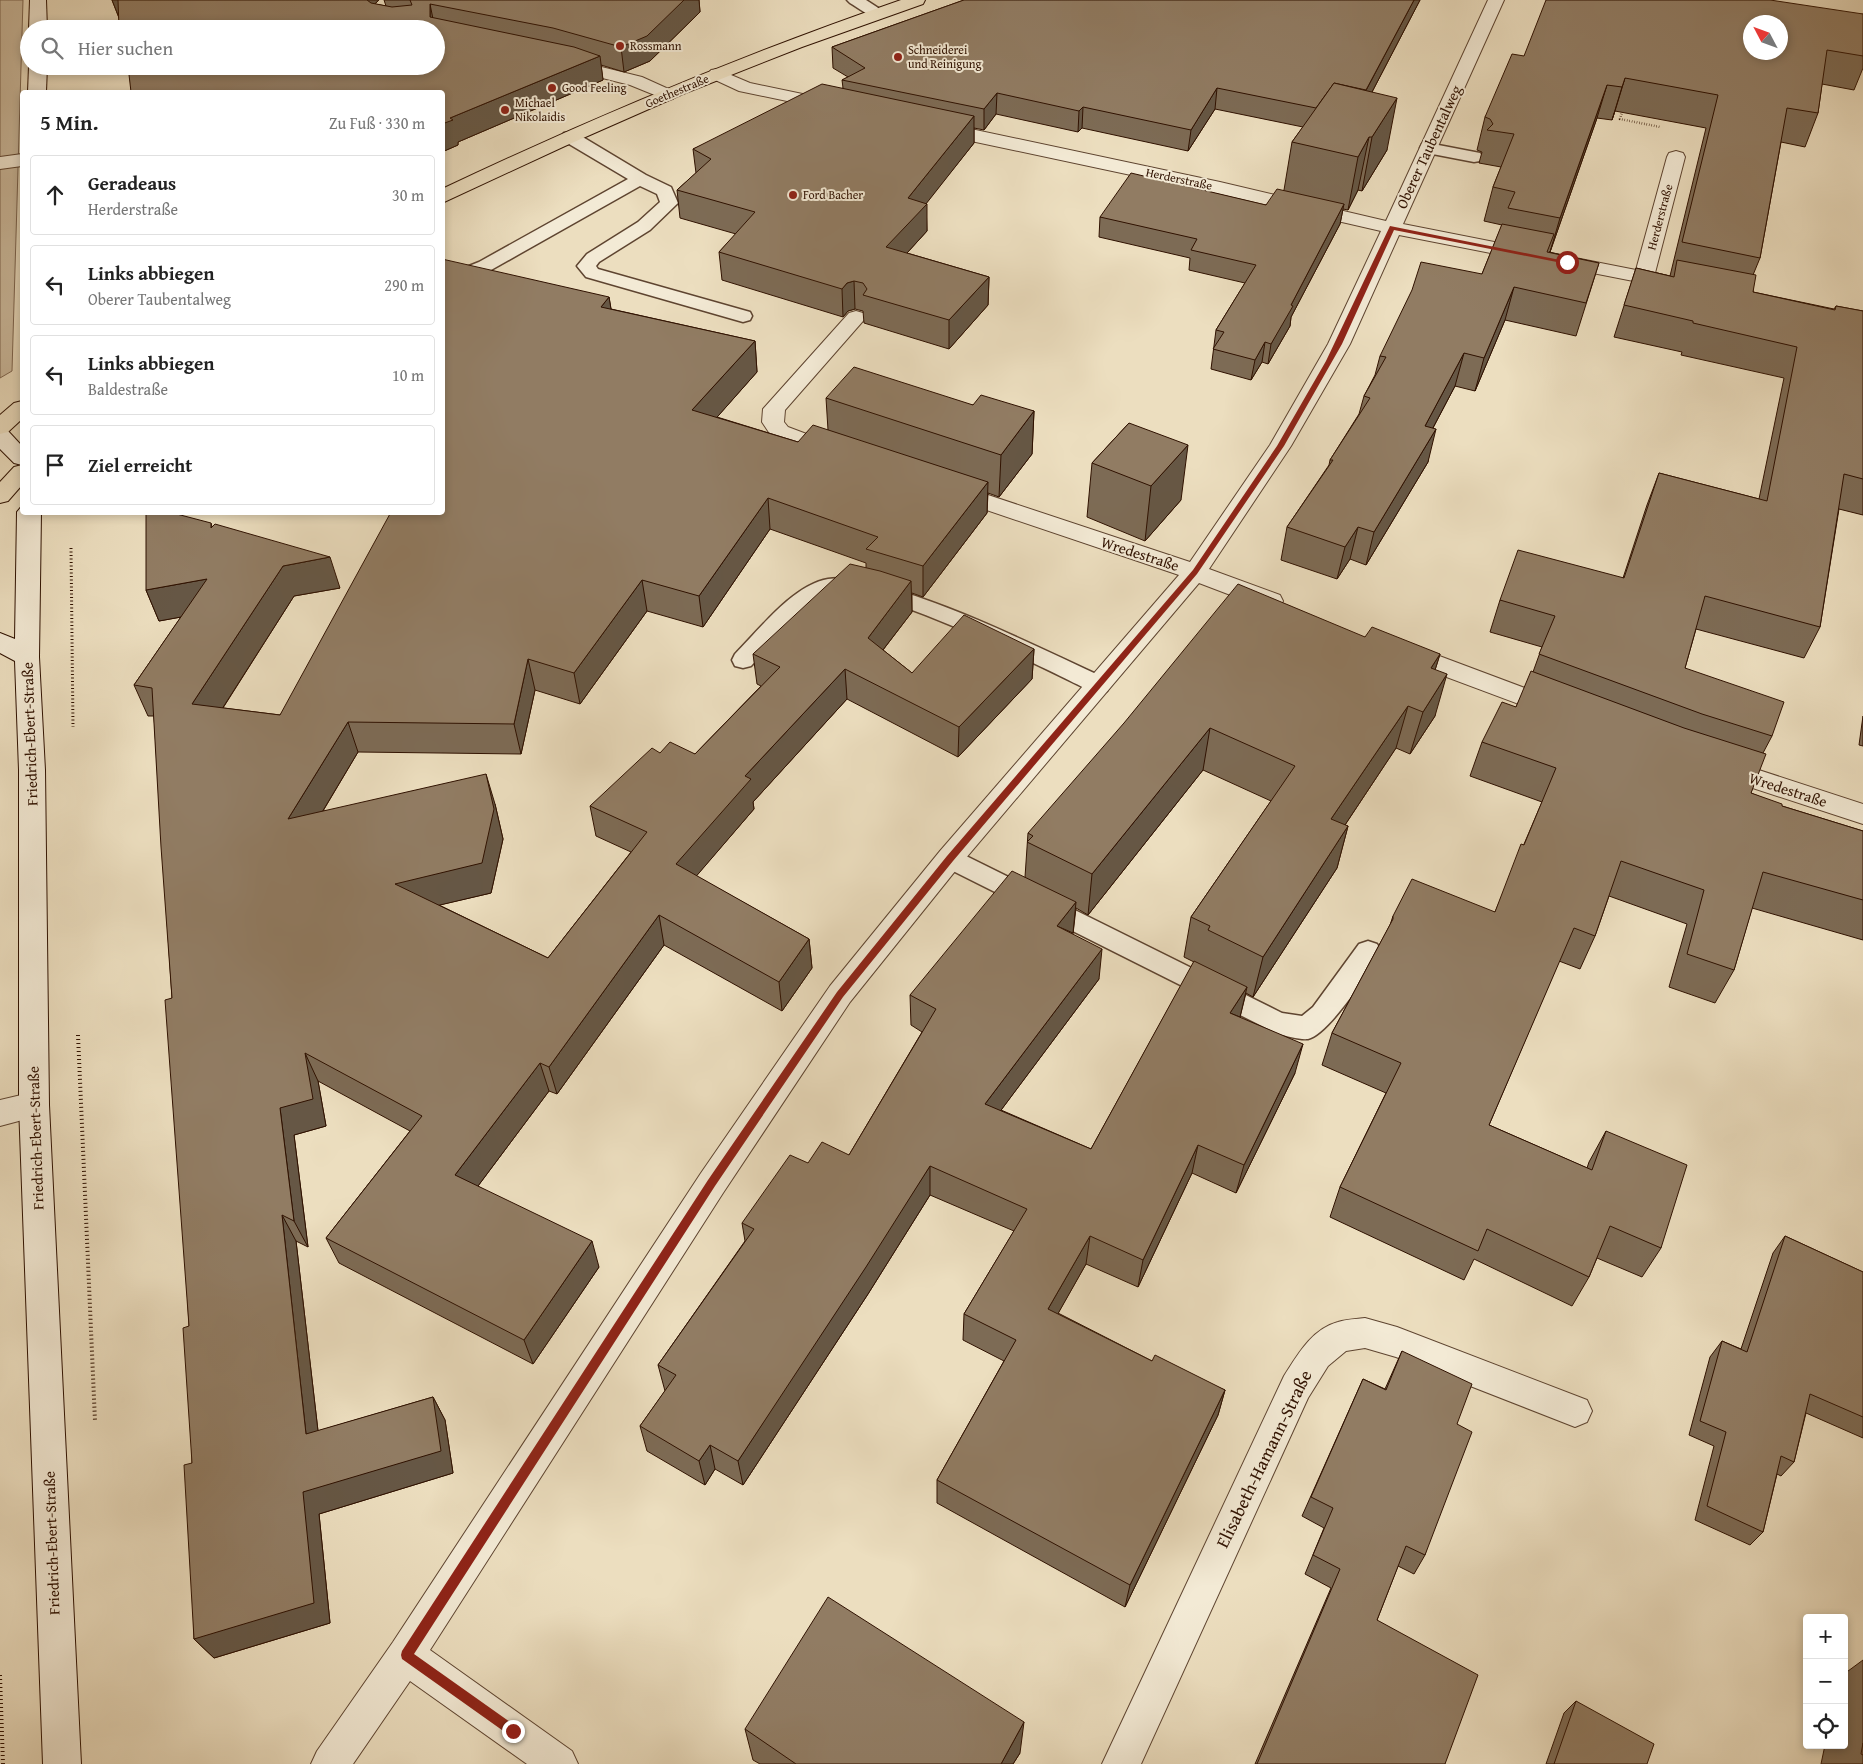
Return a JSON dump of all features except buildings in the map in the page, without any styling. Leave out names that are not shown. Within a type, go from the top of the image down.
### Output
[{"type":"main road","name":"Goethestraße","points":[[445,196],[570,138],[717,74],[917,0]]},
{"type":"main road","points":[[0,427],[20,410]]},
{"type":"main road","points":[[0,496],[20,474]]},
{"type":"street","points":[[38,0],[38,20]]},
{"type":"street","name":"Oberer Taubentalweg","points":[[330,1764],[406,1655],[723,1166],[840,994],[950,858],[1195,572],[1280,446],[1339,344],[1496,0]]},
{"type":"street","points":[[549,60],[636,81],[667,95]]},
{"type":"street","points":[[717,74],[745,87],[849,109]]},
{"type":"street","points":[[38,75],[38,90]]},
{"type":"street","name":"Herderstraße","points":[[925,125],[1220,188],[1392,228],[1692,287]]},
{"type":"street","name":"Herderstraße","points":[[1644,277],[1676,157]]},
{"type":"street","points":[[0,163],[20,160]]},
{"type":"street","points":[[854,458],[796,440],[780,432],[773,422],[774,410],[783,398],[856,317]]},
{"type":"street","points":[[0,436],[20,456]]},
{"type":"street","name":"Wredestraße","points":[[929,484],[1195,572],[1295,610]]},
{"type":"street","name":"Friedrich-Ebert-Straße","points":[[29,515],[27,657],[32,770],[34,1105],[62,1764]]},
{"type":"street","points":[[1376,641],[1577,717]]},
{"type":"street","points":[[0,642],[27,657]]},
{"type":"street","name":"Wredestraße","points":[[1696,760],[1863,814]]},
{"type":"street","points":[[0,1113],[34,1105]]},
{"type":"street","name":"Elisabeth-Hamann-Straße","points":[[1121,1764],[1296,1387],[1316,1355],[1338,1337],[1365,1333],[1397,1342],[1575,1411]]},
{"type":"street","points":[[406,1655],[559,1764]]},
{"type":"lane","points":[[855,0],[878,13]]},
{"type":"lane","points":[[570,138],[640,179],[665,191],[669,203],[644,226],[593,258],[586,266],[592,273],[743,316]]},
{"type":"lane","points":[[1428,148],[1474,157]]},
{"type":"lane","points":[[445,274],[449,276],[465,274],[485,266],[640,179]]},
{"type":"lane","points":[[743,660],[810,593],[830,585],[859,585],[895,596],[956,620],[1098,685]]},
{"type":"lane","points":[[950,858],[1278,1023],[1307,1028],[1322,1014],[1368,951]]},
{"type":"path","points":[[1626,102],[1620,119],[1668,128]]},
{"type":"path","points":[[71,538],[73,734]]},
{"type":"path","points":[[78,1030],[95,1427]]},
{"type":"path","points":[[0,1676],[4,1764]]},
{"type":"shaded area","points":[[0,0],[23,0],[22,20],[20,20],[21,75],[12,371],[0,378]]},
{"type":"place","name":"Rossmann","points":[[620,46]]},
{"type":"place","name":"Schneiderei und Reinigung","points":[[898,57]]},
{"type":"place","name":"Good Feeling","points":[[552,88]]},
{"type":"place","name":"Michael Nikolaidis","points":[[505,110]]},
{"type":"place","name":"Ford Bacher","points":[[793,195]]},
{"type":"route","points":[[513,1731],[406,1655],[712,1183],[840,994],[950,858],[1195,572],[1280,446],[1330,361],[1392,228],[1567,262]]}]
